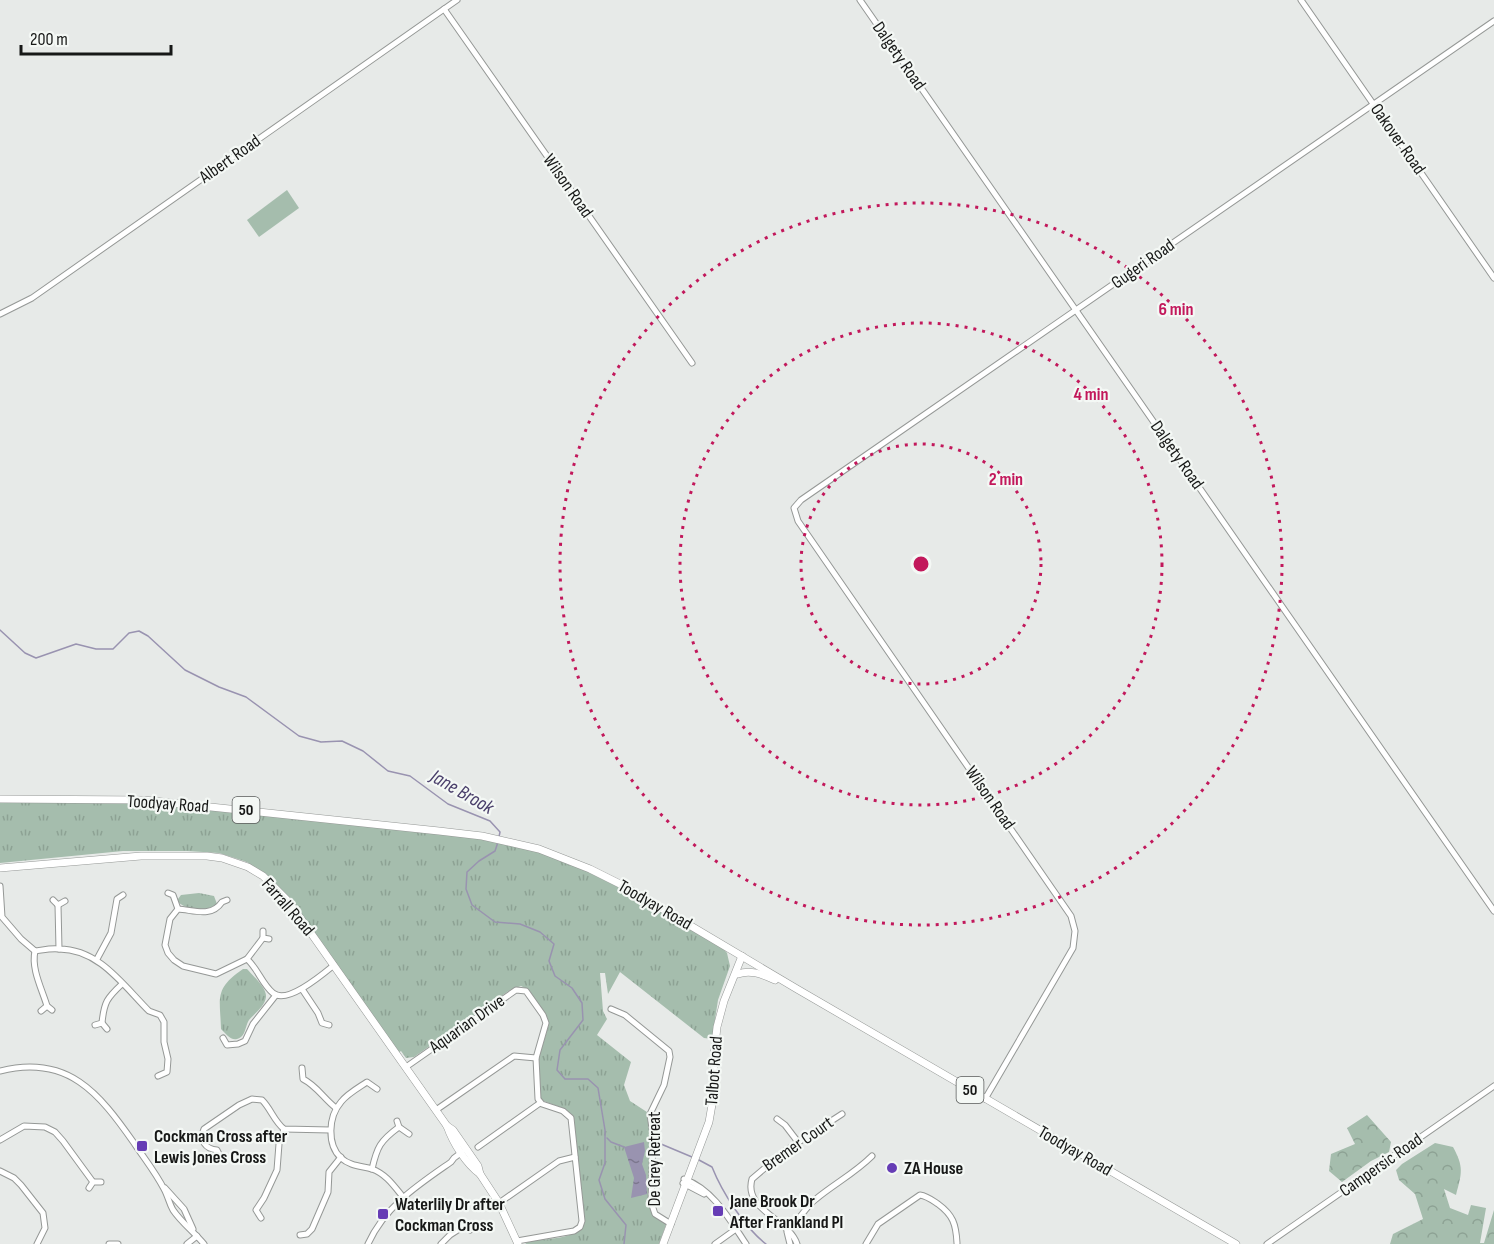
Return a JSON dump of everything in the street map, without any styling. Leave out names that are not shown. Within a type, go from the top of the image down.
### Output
[{"type":"main road","name":"Toodyay Road","points":[[0,799],[144,800],[482,836],[539,849],[590,869],[622,885],[1236,1244]]},
{"type":"main road","name":"Farrall Road","points":[[0,868],[141,856],[207,856],[222,858],[248,867],[263,876],[277,888],[447,1126],[453,1130],[466,1153],[478,1166],[480,1174],[499,1203],[518,1243]]},
{"type":"main road","name":"Talbot Road","points":[[661,1244],[688,1169],[693,1163],[709,1122],[712,1108],[717,1027],[724,1001],[736,976],[734,972],[745,957]]},
{"type":"main road","points":[[736,976],[744,972],[757,973],[797,989]]},
{"type":"street","name":"Albert Road","points":[[0,314],[32,298],[457,0]]},
{"type":"street","name":"Dalgety Road","points":[[860,0],[1494,910]]},
{"type":"street","name":"Oakover Road","points":[[1301,0],[1494,278]]},
{"type":"street","name":"Wilson Road","points":[[444,9],[692,363]]},
{"type":"street","name":"Gugeri Road","points":[[794,508],[811,493],[1494,21]]},
{"type":"street","name":"Wilson Road","points":[[794,508],[805,531],[1071,916],[1075,931],[1073,948],[985,1099]]},
{"type":"street","points":[[0,886],[2,917],[35,951],[59,949],[84,953],[97,959],[149,1011],[160,1015],[164,1022],[164,1042],[170,1075],[158,1076]]},
{"type":"street","points":[[173,894],[178,909]]},
{"type":"street","points":[[109,895],[117,899]]},
{"type":"street","points":[[97,959],[111,933],[117,899],[123,895]]},
{"type":"street","points":[[178,909],[205,913],[215,910],[222,900]]},
{"type":"street","points":[[59,949],[56,902],[65,901]]},
{"type":"street","points":[[178,909],[170,919],[165,945],[168,953],[183,966],[216,974],[247,959],[265,936]]},
{"type":"street","points":[[35,951],[34,969],[50,1008],[40,1011]]},
{"type":"street","points":[[247,959],[276,995]]},
{"type":"street","points":[[223,1038],[225,1048],[245,1041],[254,1024],[276,995],[302,989],[334,965]]},
{"type":"street","points":[[107,1029],[102,1023],[104,1004],[122,984]]},
{"type":"street","points":[[302,989],[322,1023],[329,1025]]},
{"type":"street","name":"Aquarian Drive","points":[[406,1067],[518,989],[528,993],[545,1020],[546,1026],[536,1058],[537,1098],[540,1103]]},
{"type":"street","name":"De Grey Retreat","points":[[611,1009],[625,1015],[669,1051],[670,1057],[663,1088],[651,1110],[653,1143],[651,1206],[655,1214],[669,1223]]},
{"type":"street","points":[[95,1025],[102,1023]]},
{"type":"street","points":[[436,1110],[514,1056],[536,1058]]},
{"type":"street","points":[[0,1071],[40,1068],[61,1073],[83,1083],[93,1091],[113,1113],[164,1187],[184,1209],[193,1230],[204,1244]]},
{"type":"street","points":[[302,1068],[300,1080],[318,1089],[336,1108]]},
{"type":"street","points":[[365,1075],[367,1082],[376,1089]]},
{"type":"street","points":[[367,1082],[347,1096],[336,1108],[330,1130],[334,1148],[340,1157],[350,1164],[372,1169],[383,1175],[403,1197]]},
{"type":"street","name":"Campersic Road","points":[[1267,1244],[1494,1086]]},
{"type":"street","points":[[220,1156],[217,1150],[207,1148],[202,1133],[204,1129],[246,1101],[262,1100],[268,1106],[275,1121],[284,1129],[330,1130]]},
{"type":"street","points":[[478,1147],[540,1103],[563,1111],[569,1115],[572,1122],[582,1221],[580,1227],[574,1231],[518,1243]]},
{"type":"street","name":"Bremer Court","points":[[797,1244],[787,1230],[756,1202],[750,1182],[754,1175],[798,1142],[842,1114]]},
{"type":"street","points":[[777,1119],[785,1125],[798,1142]]},
{"type":"street","points":[[372,1169],[378,1145],[398,1124],[409,1134]]},
{"type":"street","points":[[0,1140],[24,1126],[45,1127],[55,1132],[63,1141],[93,1182]]},
{"type":"street","points":[[261,1218],[253,1210],[264,1198],[277,1170],[279,1144],[284,1129]]},
{"type":"street","points":[[368,1244],[386,1216],[403,1197],[466,1153]]},
{"type":"street","points":[[790,1244],[787,1230],[797,1222],[816,1199],[857,1170],[872,1156]]},
{"type":"street","points":[[300,1235],[308,1237],[326,1198],[329,1172],[340,1157]]},
{"type":"street","points":[[499,1203],[559,1161],[575,1157]]},
{"type":"street","points":[[0,1171],[14,1178],[43,1213],[45,1228],[37,1244]]},
{"type":"street","points":[[685,1181],[709,1195],[746,1244]]},
{"type":"street","points":[[93,1182],[100,1182]]},
{"type":"street","points":[[89,1188],[93,1182]]},
{"type":"street","points":[[164,1187],[175,1212],[193,1230]]},
{"type":"street","points":[[866,1244],[878,1224],[920,1195],[927,1196],[951,1215],[957,1233],[957,1243]]},
{"type":"street","points":[[441,1244],[464,1226],[466,1218]]},
{"type":"street","points":[[464,1226],[470,1230]]},
{"type":"street","points":[[715,1244],[736,1229]]},
{"type":"street","points":[[109,1244],[117,1243],[120,1236]]},
{"type":"street","points":[[188,1244],[197,1236]]},
{"type":"green space","points":[[287,190],[299,208],[259,237],[247,220]]},
{"type":"green space","points":[[0,799],[186,804],[506,841],[590,869],[717,941],[727,953],[730,966],[718,1000],[712,1039],[704,1038],[620,972],[608,994],[605,973],[600,973],[603,1011],[607,1019],[597,1035],[631,1062],[624,1085],[630,1101],[650,1114],[651,1207],[667,1222],[659,1244],[525,1244],[529,1241],[569,1235],[582,1228],[585,1222],[574,1119],[565,1109],[541,1100],[539,1058],[549,1024],[547,1017],[529,990],[521,986],[510,990],[414,1057],[406,1058],[401,1051],[398,1053],[268,878],[247,862],[219,853],[123,851],[0,863]]},
{"type":"green space","points":[[199,893],[214,896],[217,904],[213,907],[198,909],[178,902],[181,895]]},
{"type":"green space","points":[[243,969],[247,969],[259,982],[266,997],[262,1006],[249,1020],[242,1036],[233,1039],[221,1029],[221,994],[227,982]]},
{"type":"green space","points":[[1367,1115],[1391,1142],[1389,1152],[1371,1161],[1342,1182],[1329,1171],[1331,1154],[1355,1144],[1347,1128]]},
{"type":"green space","points":[[1435,1143],[1453,1147],[1459,1160],[1461,1175],[1456,1195],[1444,1189],[1450,1208],[1468,1215],[1471,1205],[1486,1208],[1480,1243],[1484,1243],[1494,1210],[1494,1244],[1390,1244],[1393,1234],[1423,1219],[1415,1194],[1399,1180],[1396,1170]]},
{"type":"water","points":[[644,1142],[645,1151],[642,1164],[646,1175],[647,1194],[631,1198],[634,1178],[624,1147]]},
{"type":"waterway","name":"Jane Brook","points":[[0,630],[25,653],[36,658],[76,644],[96,649],[113,649],[129,633],[139,631],[148,636],[185,670],[246,697],[299,736],[321,742],[342,741],[363,751],[388,771],[410,776],[448,804],[490,821],[500,832],[499,837]]},
{"type":"waterway","name":"Jane Brook","points":[[498,842],[495,851],[467,872],[466,889],[472,905],[495,922],[520,924],[540,932],[554,944],[549,961],[555,976],[572,988],[582,1003],[583,1020],[560,1050],[557,1070],[565,1079],[588,1079],[598,1088],[605,1130],[605,1163],[599,1180],[605,1199],[626,1225],[624,1244]]},
{"type":"waterway","points":[[607,1138],[624,1147]]},
{"type":"waterway","points":[[654,1144],[661,1144],[692,1157]]},
{"type":"waterway","points":[[699,1160],[712,1167],[734,1208],[766,1244]]},
{"type":"place","name":"Cockman Cross after Lewis Jones Cross","points":[[142,1146]]},
{"type":"place","name":"ZA House","points":[[892,1168]]},
{"type":"place","name":"Jane Brook Dr After Frankland Pl","points":[[718,1211]]},
{"type":"place","name":"Waterlily Dr after Cockman Cross","points":[[383,1214]]}]
